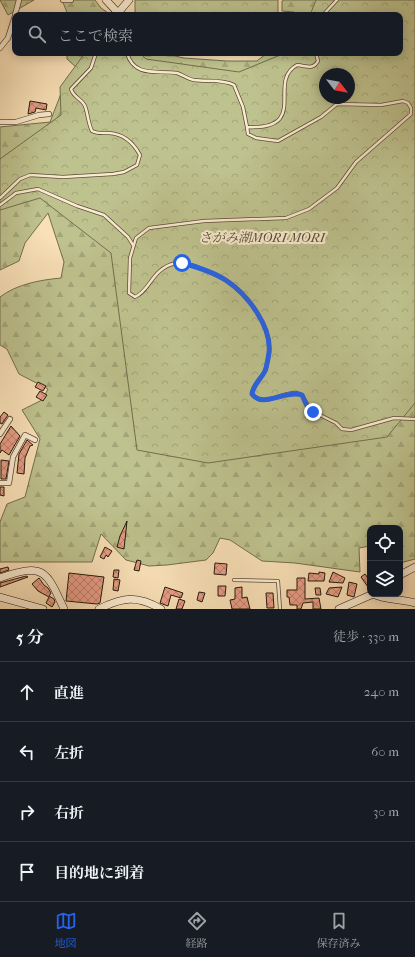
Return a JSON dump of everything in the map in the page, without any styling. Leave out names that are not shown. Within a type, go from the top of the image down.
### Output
[{"type":"street","points":[[16,12],[19,0]]},
{"type":"street","points":[[63,0],[71,0]]},
{"type":"street","points":[[106,0],[118,12]]},
{"type":"street","points":[[121,12],[129,0]]},
{"type":"street","points":[[0,48],[8,38],[12,25]]},
{"type":"street","points":[[0,122],[16,122],[39,115],[49,114]]},
{"type":"street","points":[[0,434],[10,418]]},
{"type":"street","points":[[0,483],[9,483],[13,457],[25,435],[35,440]]},
{"type":"street","points":[[403,573],[415,566]]},
{"type":"street","points":[[0,578],[23,570],[38,570],[50,580],[64,609]]},
{"type":"street","points":[[0,597],[23,607],[43,609]]},
{"type":"street","points":[[339,609],[367,597]]},
{"type":"street","points":[[378,597],[392,598],[415,603]]},
{"type":"street","points":[[99,609],[113,602],[131,599],[145,601],[161,609]]},
{"type":"lane","points":[[326,12],[336,0]]},
{"type":"lane","points":[[0,198],[20,179],[30,175],[63,177],[113,174],[124,172],[137,165],[140,155],[135,146],[129,140],[121,136],[92,131],[89,126],[85,105],[72,92],[71,89],[91,68],[95,56]]},
{"type":"lane","points":[[128,56],[129,60],[138,68],[150,73],[177,74],[192,80],[224,81],[234,85],[243,106],[248,134],[256,138],[278,140],[321,117],[337,104],[381,105],[403,101],[408,103],[411,108],[411,114],[407,119],[356,162],[337,188],[309,209],[286,218],[204,221],[158,226],[142,232],[136,238],[133,246],[129,265],[129,293],[135,297],[141,295],[151,278],[160,271],[175,264],[182,263],[196,267],[228,282],[257,313],[264,323],[268,338],[269,352],[266,369],[253,388],[252,394],[255,399],[263,401],[286,394],[296,393],[302,395],[306,404],[313,412],[336,423],[342,428],[352,430],[394,418],[415,419]]},
{"type":"lane","points":[[247,127],[264,128],[280,119],[285,106],[285,81],[287,74],[297,65],[312,68],[318,61],[317,56]]},
{"type":"lane","points":[[0,206],[16,193],[38,189],[76,206],[104,215],[128,237],[133,246]]},
{"type":"lane","points":[[234,580],[278,581],[280,609]]},
{"type":"green space","points":[[0,0],[34,0],[12,12],[8,15]]},
{"type":"green space","points":[[62,0],[95,0],[101,8],[107,12],[67,12]]},
{"type":"green space","points":[[135,0],[278,0],[278,12],[135,12]]},
{"type":"green space","name":"さがみ湖MORI MORI","points":[[316,0],[415,0],[415,403],[387,437],[208,463],[137,450],[111,253],[40,198],[0,210],[0,159],[61,115],[60,87],[83,56],[143,56],[146,59],[239,72],[278,56],[403,56],[403,12],[311,12]]},
{"type":"green space","name":"さがみ湖MORI MORI","points":[[415,0],[415,559],[403,562],[403,525],[367,525],[367,547],[359,548],[360,572],[295,563],[262,561],[230,540],[220,538],[213,553],[206,560],[149,566],[126,560],[101,534],[92,562],[0,562],[0,522],[7,504],[25,497],[40,439],[22,410],[42,400],[48,389],[19,374],[7,349],[0,345],[0,297],[29,283],[61,278],[64,262],[48,213],[25,243],[19,261],[0,270],[0,127],[50,122],[62,91],[77,68],[67,59],[67,56],[175,56],[227,61],[257,61],[263,56],[403,56],[403,12],[282,11],[282,1]]},
{"type":"building","points":[[30,101],[47,104],[46,110],[36,108],[35,112],[28,114]]},
{"type":"building","points":[[38,382],[46,386],[43,391],[35,387]]},
{"type":"building","points":[[40,391],[47,395],[43,401],[36,397]]},
{"type":"building","points":[[4,412],[8,415],[2,424],[0,423],[0,417]]},
{"type":"building","points":[[11,426],[20,436],[9,455],[2,450],[0,453],[0,444]]},
{"type":"building","points":[[27,440],[33,445],[30,446],[25,458],[24,474],[17,473],[19,454]]},
{"type":"building","points":[[1,460],[9,461],[6,479],[1,479]]},
{"type":"building","points":[[0,487],[4,487],[4,496],[0,495]]},
{"type":"building","points":[[127,521],[124,549],[117,547]]},
{"type":"building","points":[[105,547],[112,551],[108,557],[106,555],[104,559],[100,557]]},
{"type":"building","points":[[137,560],[141,561],[139,571],[134,570]]},
{"type":"building","points":[[215,563],[227,564],[226,575],[214,574]]},
{"type":"building","points":[[8,567],[9,570],[0,573],[0,569]]},
{"type":"building","points":[[114,570],[119,570],[118,578],[113,577]]},
{"type":"building","points":[[319,572],[325,573],[324,581],[308,581],[309,573],[319,574]]},
{"type":"building","points":[[333,572],[345,578],[343,583],[329,582]]},
{"type":"building","points":[[69,573],[104,577],[100,603],[66,601]]},
{"type":"building","points":[[365,574],[367,577],[367,586],[361,577]]},
{"type":"building","points":[[26,576],[28,577],[0,587],[0,583]]},
{"type":"building","points":[[39,578],[51,593],[49,596],[54,599],[55,602],[52,607],[46,603],[49,597],[38,591],[32,584]]},
{"type":"building","points":[[297,578],[305,578],[305,599],[319,598],[321,609],[313,609],[313,602],[303,603],[301,609],[297,609],[297,605],[290,605],[289,597],[287,597],[287,590],[297,590]]},
{"type":"building","points":[[114,579],[120,580],[118,591],[113,590]]},
{"type":"building","points":[[349,582],[357,584],[354,597],[347,595]]},
{"type":"building","points":[[218,586],[226,586],[225,596],[218,596]]},
{"type":"building","points":[[165,587],[183,593],[181,598],[171,595],[168,606],[160,603]]},
{"type":"building","points":[[242,587],[242,598],[247,597],[250,609],[232,609],[230,600],[235,599],[235,588]]},
{"type":"building","points":[[342,587],[338,597],[326,594],[329,588]]},
{"type":"building","points":[[315,588],[320,588],[321,595],[316,595]]},
{"type":"building","points":[[199,592],[205,593],[202,602],[197,600]]},
{"type":"building","points":[[266,593],[273,593],[274,608],[267,608]]},
{"type":"building","points":[[179,599],[185,601],[182,609],[176,609]]},
{"type":"route","points":[[182,263],[196,267],[228,282],[247,301],[264,323],[268,338],[269,352],[266,369],[253,388],[252,394],[255,399],[263,401],[286,394],[296,393],[302,395],[306,404],[313,412]]}]
